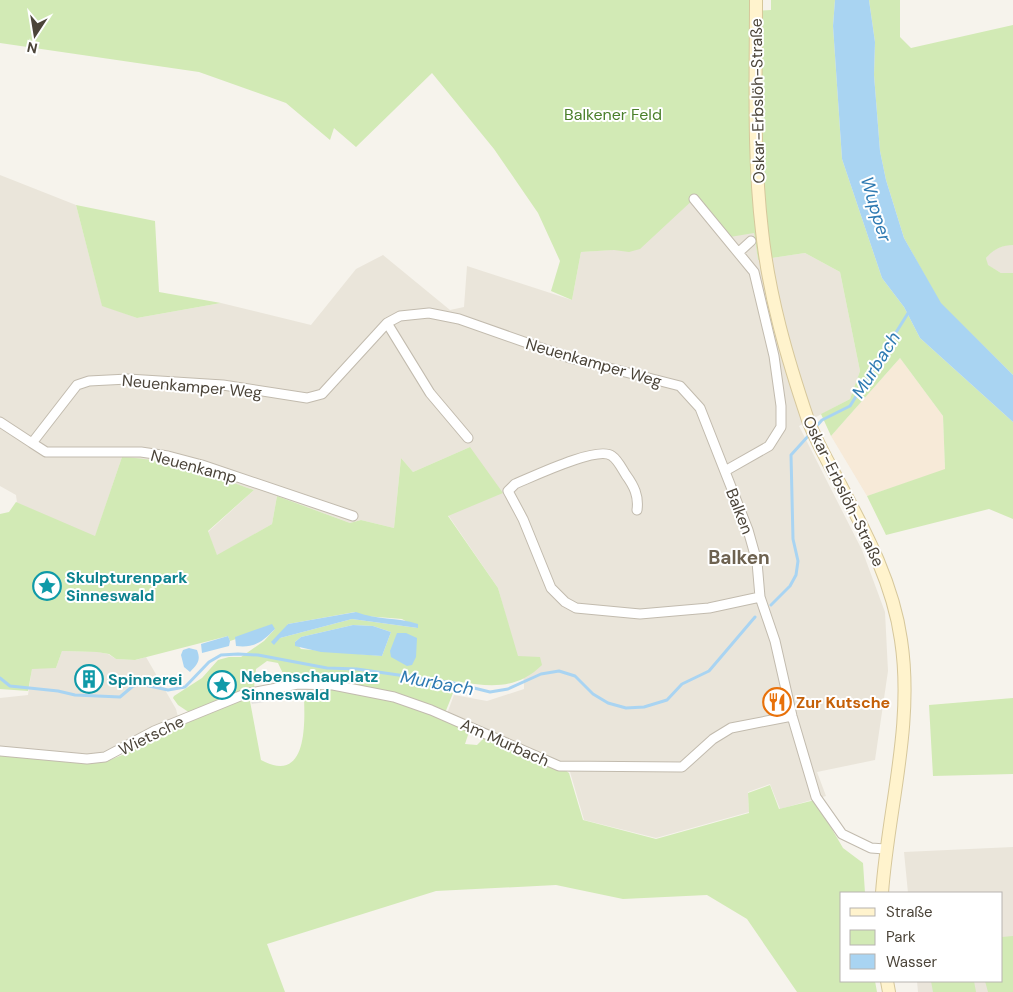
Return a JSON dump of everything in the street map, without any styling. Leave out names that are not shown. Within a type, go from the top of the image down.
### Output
[{"type":"main road","name":"Oskar-Erbslöh-Straße","points":[[756,0],[757,145],[762,231],[776,312],[788,359],[809,422],[879,561],[893,602],[901,638],[905,691],[903,725],[885,849],[882,892]]},
{"type":"street","name":"Balken","points":[[694,200],[754,272],[768,330],[781,406],[781,427],[769,446],[725,471],[753,546],[760,597],[775,641],[792,716],[819,802],[842,834],[871,848],[885,849]]},
{"type":"street","points":[[738,252],[751,241]]},
{"type":"street","name":"Neuenkamper Weg","points":[[32,444],[78,384],[89,381],[128,379],[223,385],[307,398],[322,394],[387,323],[400,316],[429,313],[459,319],[570,358],[680,386],[700,408],[725,471]]},
{"type":"street","points":[[387,323],[430,393],[468,438]]},
{"type":"street","points":[[0,422],[32,444]]},
{"type":"street","name":"Neuenkamp","points":[[32,444],[46,452],[141,452],[168,456],[202,465],[353,516]]},
{"type":"street","points":[[637,510],[639,499],[628,479],[612,455],[603,453],[587,456],[515,484],[508,491],[524,518],[551,588],[565,602],[576,608],[597,612],[625,611],[640,614],[710,608],[760,597]]},
{"type":"street","name":"Am Murbach","points":[[298,684],[333,685],[394,697],[431,710],[559,766],[682,767],[713,739],[731,728],[792,716]]},
{"type":"street","name":"Wietsche","points":[[0,751],[87,759],[105,757],[154,731],[245,694],[298,684]]},
{"type":"shaded area","points":[[0,175],[76,205],[102,305],[137,318],[221,303],[311,325],[356,269],[383,255],[450,310],[464,307],[467,266],[572,300],[581,252],[628,249],[689,197],[754,233],[758,260],[805,253],[840,272],[860,371],[850,399],[799,426],[862,550],[885,612],[888,671],[875,760],[817,772],[826,796],[780,809],[770,784],[748,792],[749,812],[656,838],[584,820],[570,772],[547,756],[445,719],[454,695],[487,701],[524,689],[524,681],[498,588],[448,515],[470,447],[413,472],[401,458],[394,528],[361,520],[350,523],[277,496],[272,524],[217,556],[208,532],[254,490],[229,482],[122,457],[95,537],[17,503],[16,495],[0,486]]},
{"type":"shaded area","points":[[1005,245],[1013,245],[1013,273],[1001,273],[987,265],[986,258],[992,251]]},
{"type":"shaded area","points":[[900,358],[943,416],[945,470],[867,496],[831,436]]},
{"type":"shaded area","points":[[62,651],[98,652],[108,654],[116,659],[136,660],[146,657],[176,709],[179,721],[103,755],[0,748],[0,698],[28,695],[32,668],[56,668]]},
{"type":"shaded area","points":[[329,687],[318,695],[300,697],[299,691],[288,692],[289,698],[252,704],[249,696],[297,688]]},
{"type":"shaded area","points":[[1013,847],[1013,992],[918,992],[917,982],[1003,982],[1003,892],[908,892],[904,852]]},
{"type":"green space","name":"Balkener Feld","points":[[0,0],[751,0],[751,11],[771,10],[771,0],[835,0],[833,26],[842,159],[882,278],[904,307],[920,338],[1013,422],[1013,519],[989,509],[886,535],[867,496],[945,469],[943,416],[900,358],[831,436],[821,414],[850,399],[860,371],[840,272],[805,253],[758,260],[754,233],[730,237],[696,197],[640,249],[629,252],[614,250],[581,252],[572,300],[551,291],[560,261],[538,213],[494,149],[432,73],[356,147],[334,128],[330,140],[286,103],[199,72],[0,43]]},
{"type":"green space","points":[[869,0],[900,0],[900,37],[911,48],[1013,25],[1013,245],[998,248],[986,258],[988,265],[1001,273],[1013,273],[1013,375],[940,303],[904,238],[886,180],[880,151],[874,75],[875,42]]},
{"type":"green space","points":[[76,205],[155,221],[159,292],[221,303],[137,318],[102,306]]},
{"type":"green space","points":[[470,447],[503,493],[448,516],[498,588],[518,656],[540,657],[542,665],[516,682],[502,685],[429,679],[453,693],[443,718],[470,729],[465,744],[477,745],[485,737],[549,758],[569,773],[583,820],[656,839],[749,813],[748,793],[770,785],[779,809],[815,800],[843,848],[863,863],[865,892],[840,892],[840,982],[875,982],[877,992],[797,992],[747,919],[707,895],[623,899],[556,885],[436,891],[267,944],[285,992],[0,992],[0,749],[110,760],[132,751],[150,739],[249,696],[261,760],[276,766],[287,765],[295,758],[303,736],[304,697],[318,695],[327,681],[286,680],[278,663],[267,661],[256,669],[254,688],[190,713],[178,705],[173,698],[174,696],[202,678],[218,660],[229,657],[241,657],[264,641],[275,629],[236,637],[236,639],[230,641],[228,636],[135,660],[116,659],[109,654],[97,652],[62,651],[56,668],[32,669],[28,691],[0,689],[0,514],[9,512],[16,502],[95,536],[122,457],[173,464],[254,490],[208,531],[217,555],[272,524],[277,496],[350,523],[361,520],[394,528],[401,458],[413,472]],"holes":[[[355,612],[365,616],[402,619],[418,628],[352,619],[280,638],[288,624]],[[353,625],[373,626],[391,632],[382,656],[301,649],[295,642],[301,637]]]},
{"type":"green space","points":[[1013,698],[1013,774],[933,776],[929,705]]},
{"type":"green space","points":[[1013,936],[1013,992],[988,992],[985,982],[1003,982],[1003,937]]},
{"type":"green space","points":[[931,982],[974,982],[976,992],[933,992]]},
{"type":"water","name":"Wupper","points":[[835,0],[869,0],[875,42],[874,75],[880,151],[886,180],[904,238],[941,303],[1013,375],[1013,422],[920,338],[904,307],[882,278],[842,159],[833,26]]},
{"type":"water","points":[[356,612],[418,624],[418,628],[352,619],[280,638],[274,645],[271,642],[288,624]]},
{"type":"water","points":[[272,624],[275,629],[262,641],[248,646],[236,646],[235,637]]},
{"type":"water","points":[[353,625],[373,626],[391,632],[382,656],[321,652],[295,646],[295,642],[301,637]]},
{"type":"water","points":[[397,633],[406,633],[417,638],[416,657],[412,665],[407,666],[391,657],[390,651]]},
{"type":"water","points":[[228,636],[229,646],[202,653],[201,644]]},
{"type":"water","points":[[189,648],[197,650],[199,657],[197,664],[190,672],[184,667],[181,655],[183,650]]},
{"type":"waterway","name":"Murbach","points":[[814,429],[822,420],[850,406],[910,310]]},
{"type":"waterway","name":"Murbach","points":[[771,605],[790,586],[796,575],[798,561],[793,539],[791,455],[810,434]]},
{"type":"waterway","name":"Murbach","points":[[0,678],[10,686],[58,691],[75,695],[120,697],[133,686],[140,684],[168,690],[185,687],[209,662],[221,655],[238,654],[258,655],[327,668],[357,669],[454,683],[490,692],[508,689],[541,674],[559,671],[575,676],[593,694],[608,703],[626,708],[644,707],[667,700],[682,684],[709,671],[755,617]]},
{"type":"place","name":"Skulpturenpark Sinneswald","points":[[47,586]]},
{"type":"place","name":"Spinnerei","points":[[89,679]]},
{"type":"place","name":"Nebenschauplatz Sinneswald","points":[[222,685]]},
{"type":"place","name":"Zur Kutsche","points":[[777,702]]},
{"type":"district","name":"Balken","points":[[739,557]]}]
